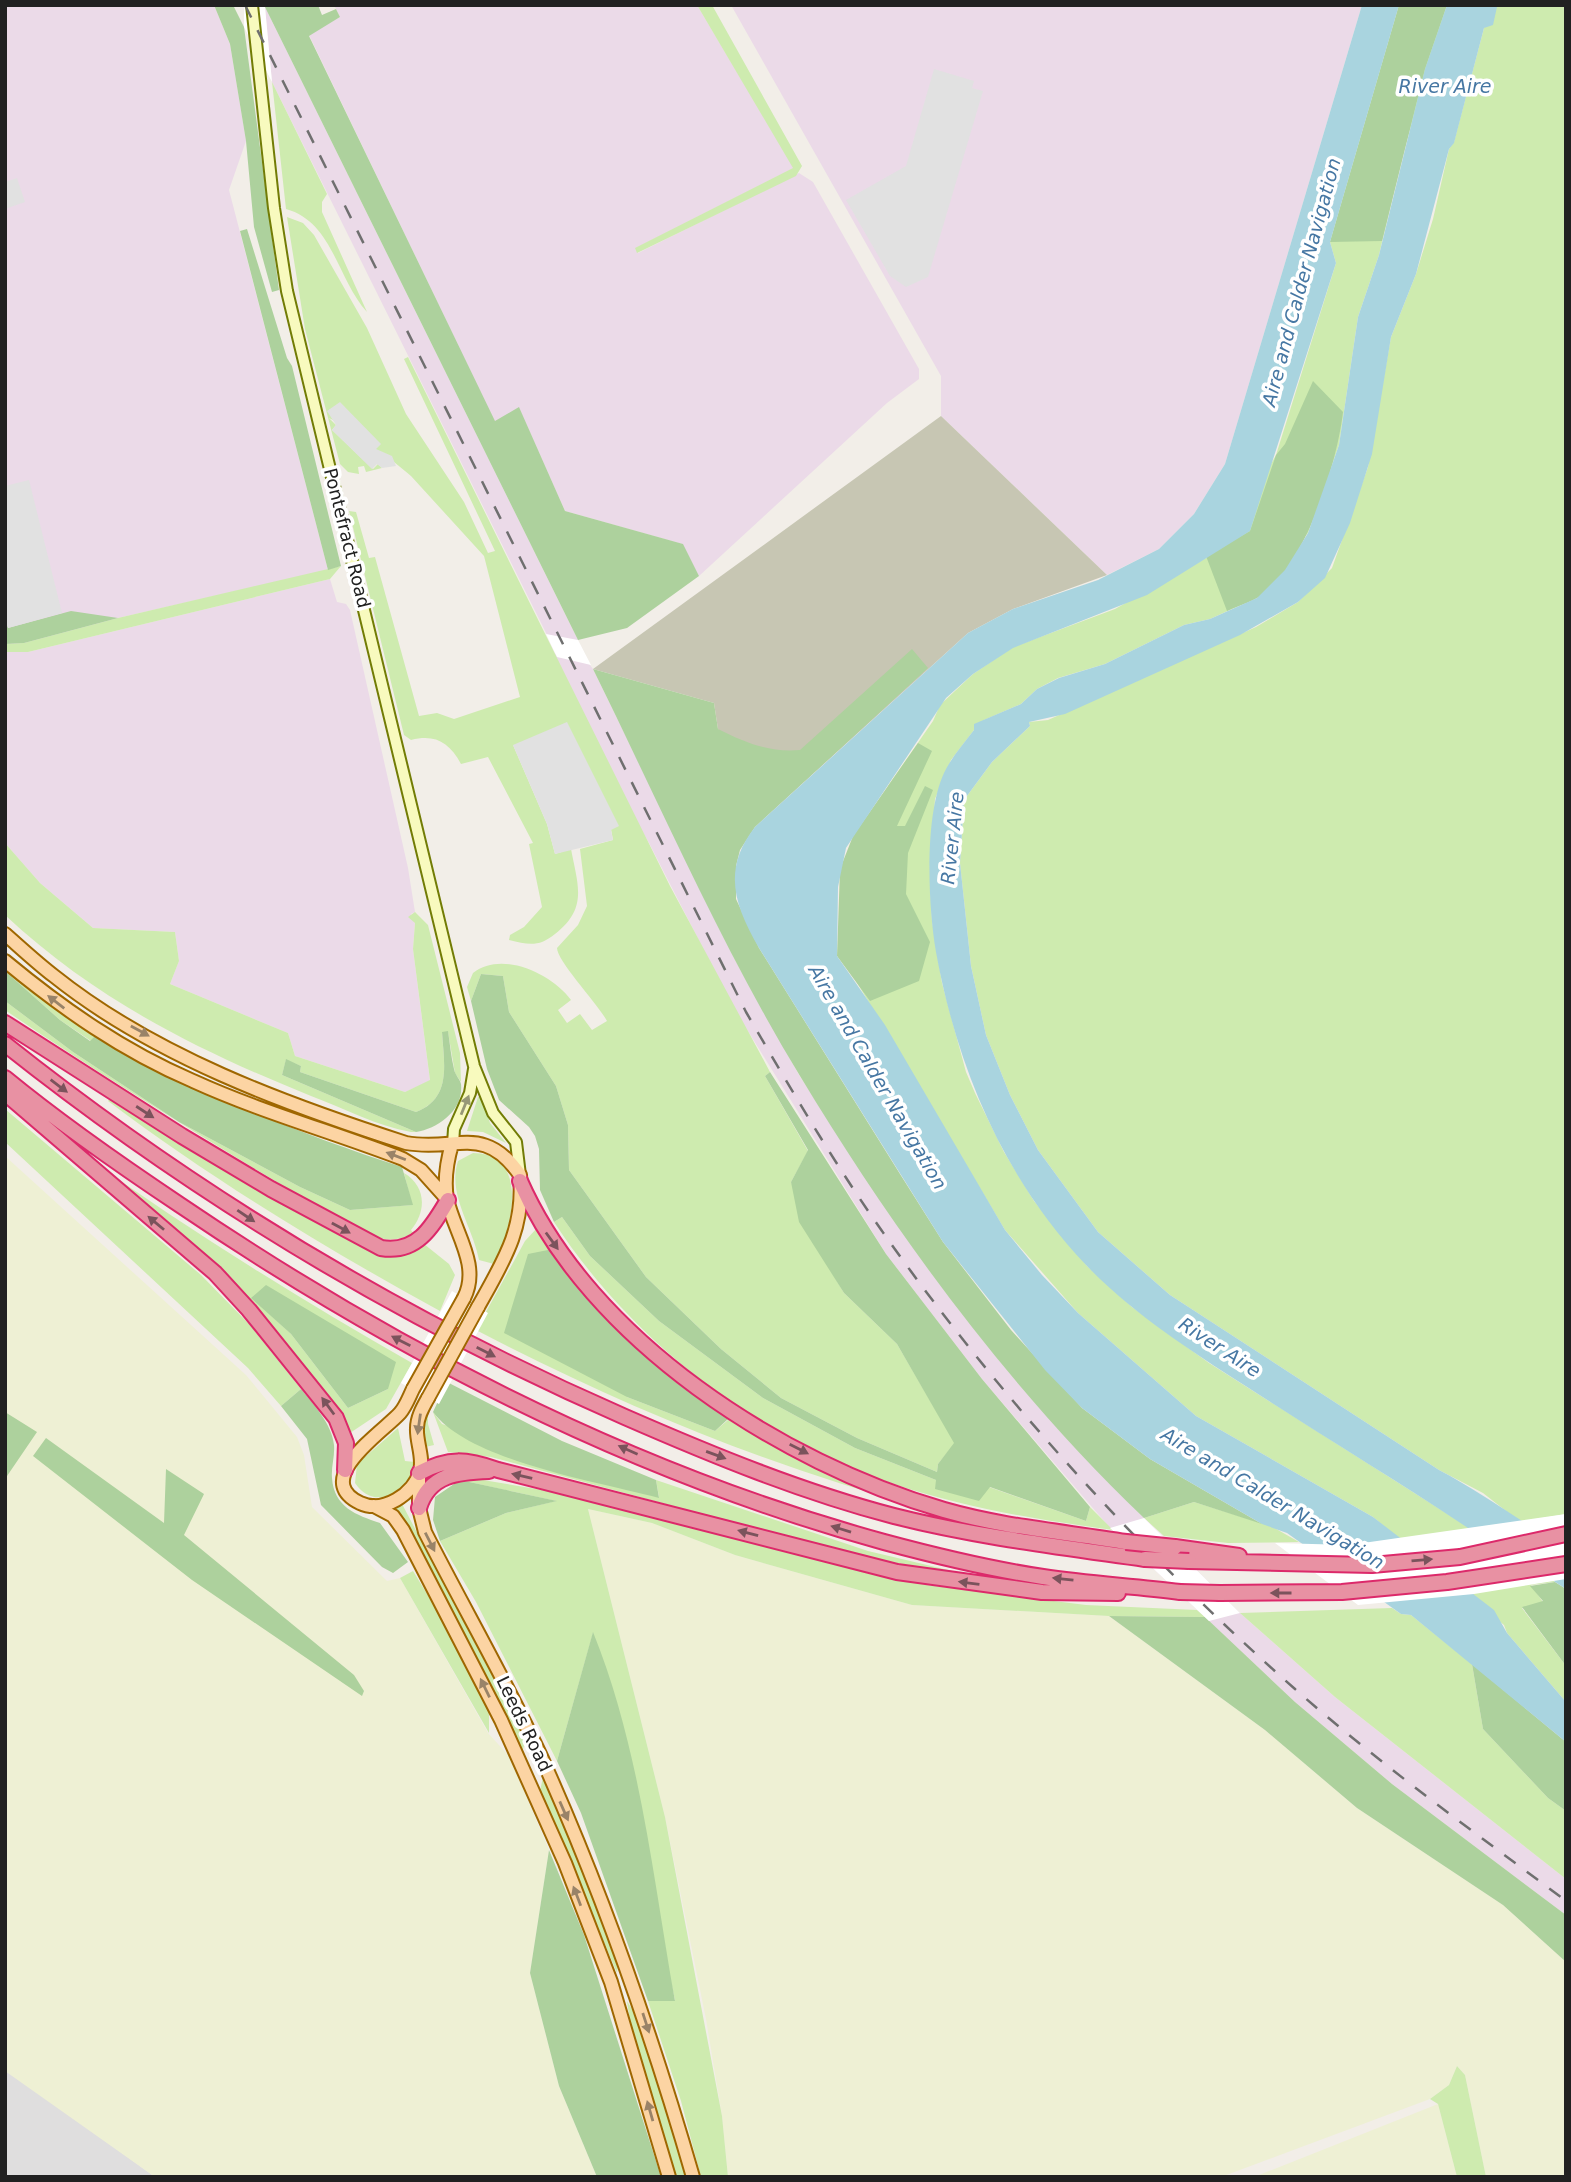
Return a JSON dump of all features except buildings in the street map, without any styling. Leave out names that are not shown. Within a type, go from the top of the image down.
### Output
[{"type":"highway","points":[[5,1023],[182,1136],[374,1245],[395,1250],[414,1244],[433,1224],[447,1199]]},
{"type":"highway","points":[[5,1044],[132,1140],[267,1230],[386,1300],[540,1380],[691,1446],[808,1490],[975,1534],[1145,1559],[1372,1564],[1460,1557],[1566,1534]]},
{"type":"highway","points":[[5,1079],[116,1161],[254,1255],[373,1326],[567,1423],[680,1472],[799,1517],[885,1542],[1044,1577],[1176,1592]]},
{"type":"highway","points":[[5,1093],[215,1273],[249,1310],[336,1418],[344,1435],[345,1470]]},
{"type":"highway","points":[[520,1178],[540,1224],[553,1243],[623,1322],[684,1376],[776,1438],[849,1474],[945,1510],[1020,1526],[1126,1542],[1218,1551],[1278,1564]]},
{"type":"highway","points":[[419,1474],[442,1462],[458,1459],[897,1572],[1042,1592],[1342,1592],[1447,1582],[1566,1564]]},
{"type":"highway","points":[[419,1508],[429,1488],[446,1476],[498,1470]]},
{"type":"main road","name":"Pontefract Road","points":[[253,5],[274,208],[287,291],[474,1066],[493,1113],[516,1142],[520,1178]]},
{"type":"main road","points":[[5,934],[54,977],[106,1012],[198,1062],[390,1138],[429,1147],[472,1142],[491,1146],[510,1161],[520,1178]]},
{"type":"main road","points":[[5,961],[61,1006],[135,1053],[247,1104],[403,1158],[421,1170],[447,1199]]},
{"type":"main road","name":"Pontefract Road","points":[[453,1144],[454,1129],[470,1093],[474,1066]]},
{"type":"main road","points":[[345,1470],[353,1456],[401,1412],[464,1298],[469,1284],[469,1264],[447,1199],[447,1160],[453,1144]]},
{"type":"main road","name":"Leeds Road","points":[[520,1178],[516,1236],[428,1398],[417,1427],[419,1508],[425,1532],[542,1760],[587,1863],[631,1976],[693,2177]]},
{"type":"main road","name":"Leeds Road","points":[[345,1470],[344,1482],[349,1493],[360,1503],[374,1506],[393,1516],[403,1530],[496,1709],[565,1863],[613,1990],[669,2177]]},
{"type":"main road","points":[[374,1506],[394,1501],[419,1474]]},
{"type":"main road","points":[[613,1990],[624,1985],[631,1976]]},
{"type":"shaded area","points":[[5,5],[214,5],[230,44],[246,141],[229,190],[328,570],[118,618],[24,643],[5,644]]},
{"type":"shaded area","points":[[334,5],[697,5],[794,168],[636,248],[638,253],[799,173],[813,182],[919,369],[919,379],[887,403],[699,576],[682,544],[565,511],[519,408],[495,422],[309,35],[340,17]]},
{"type":"shaded area","points":[[731,5],[1362,5],[1225,464],[1194,514],[1159,549],[1107,575],[941,416],[941,376]]},
{"type":"shaded area","points":[[265,7],[578,640],[572,642],[593,669],[734,958],[799,1075],[893,1219],[1114,1488],[1240,1613],[1335,1697],[1566,1879],[1566,1915],[1392,1784],[1295,1702],[1110,1528],[982,1379],[886,1254],[733,1007],[649,843],[550,667],[556,653],[272,82]]},
{"type":"shaded area","points":[[934,69],[974,81],[972,88],[983,91],[928,277],[906,287],[890,276],[846,200],[906,166]]},
{"type":"shaded area","points":[[17,178],[25,202],[5,209],[5,182]]},
{"type":"shaded area","points":[[340,402],[381,444],[376,449],[392,456],[396,466],[382,468],[377,464],[372,469],[332,430],[336,425],[327,411]]},
{"type":"shaded area","points":[[941,416],[1107,575],[1013,609],[968,633],[773,810],[718,729],[714,703],[593,669]]},
{"type":"shaded area","points":[[29,480],[62,613],[8,628],[5,619],[5,486]]},
{"type":"shaded area","points":[[330,579],[337,602],[346,604],[350,610],[408,868],[415,912],[411,914],[415,923],[413,949],[430,1081],[405,1092],[295,1056],[288,1033],[170,984],[179,961],[175,932],[93,928],[40,883],[5,843],[5,652],[28,652]]},
{"type":"shaded area","points":[[567,722],[619,826],[611,830],[613,840],[555,854],[547,824],[513,745]]},
{"type":"shaded area","points":[[5,1156],[246,1375],[297,1437],[304,1455],[312,1507],[387,1581],[400,1578],[488,1733],[509,1756],[549,1850],[530,1973],[559,2086],[597,2177],[155,2177],[5,2071]]},
{"type":"shaded area","points":[[588,1509],[652,1523],[735,1555],[912,1605],[1109,1616],[1265,1730],[1357,1808],[1503,1905],[1566,1962],[1566,2177],[1486,2177],[1465,2075],[1457,2066],[1449,2085],[1430,2099],[1221,2177],[728,2177],[722,2116],[706,2019],[665,1817]]},
{"type":"shaded area","points":[[6,2069],[155,2177],[5,2177]]},
{"type":"shaded area","points":[[1438,2104],[1457,2177],[1254,2177]]},
{"type":"green space","points":[[214,5],[233,5],[244,27],[279,290],[272,292],[254,227],[246,141],[230,44]]},
{"type":"green space","points":[[264,5],[318,5],[322,15],[336,9],[340,17],[309,36],[495,421],[519,407],[565,511],[683,544],[699,576],[627,628],[578,640]]},
{"type":"green space","points":[[697,5],[712,5],[802,166],[796,176],[637,253],[635,248],[793,168]]},
{"type":"green space","points":[[1399,5],[1447,5],[1403,153],[1379,255],[1358,317],[1339,445],[1308,533],[1243,604],[1210,619],[1184,625],[1105,664],[1058,678],[1037,689],[1021,704],[984,720],[974,730],[951,760],[935,799],[930,881],[932,921],[942,983],[966,1072],[1004,1152],[1034,1201],[1087,1266],[1132,1307],[1209,1363],[1555,1582],[1531,1585],[1543,1602],[1522,1608],[1566,1666],[1566,1702],[1507,1633],[1504,1625],[1373,1517],[1196,1416],[1078,1313],[1005,1230],[856,981],[888,786],[933,721],[940,705],[973,674],[1013,647],[1115,609],[1224,548],[1276,455],[1336,263],[1330,242]]},
{"type":"green space","points":[[1399,5],[1447,5],[1425,69],[1382,241],[1330,242]]},
{"type":"green space","points":[[1496,5],[1566,5],[1566,1514],[1520,1522],[1483,1493],[1439,1470],[1170,1295],[1098,1232],[1038,1150],[1010,1095],[986,1035],[971,966],[960,863],[964,800],[992,762],[1030,726],[1029,722],[1048,720],[1256,627],[1298,602],[1332,568],[1368,467],[1391,337],[1416,274],[1484,28]]},
{"type":"green space","points":[[272,82],[327,194],[322,202],[322,212],[367,312],[314,226],[302,216],[286,209]]},
{"type":"green space","points":[[287,217],[303,223],[314,235],[367,328],[406,414],[464,502],[488,553],[495,551],[404,359],[408,357],[670,886],[770,1072],[765,1076],[808,1151],[791,1182],[828,1266],[844,1293],[897,1344],[955,1443],[938,1464],[937,1472],[857,1438],[781,1398],[721,1349],[646,1277],[569,1170],[568,1125],[556,1086],[509,1012],[503,976],[481,974],[471,1001],[467,987],[473,973],[485,966],[512,965],[539,974],[563,990],[571,1000],[558,1010],[567,1023],[580,1014],[592,1030],[607,1021],[564,962],[557,948],[578,925],[587,906],[580,849],[613,840],[611,829],[618,826],[513,745],[547,824],[555,854],[571,849],[578,896],[572,915],[549,938],[534,944],[509,940],[510,935],[524,927],[542,907],[529,844],[533,843],[488,757],[461,764],[452,750],[440,741],[427,738],[411,740],[404,735],[349,511],[356,512],[369,558],[375,557],[419,716],[437,713],[454,719],[520,697],[484,556],[411,476],[375,449],[380,444],[329,418],[336,425],[332,430],[373,469],[378,464],[382,468],[366,472],[364,466],[358,467],[359,474],[348,472],[340,464],[305,329]]},
{"type":"green space","points":[[247,229],[287,358],[292,366],[341,566],[328,570],[240,231]]},
{"type":"green space","points":[[1313,381],[1343,412],[1334,457],[1318,509],[1307,534],[1281,577],[1262,595],[1227,611],[1206,556],[1250,531],[1276,455],[1285,444]]},
{"type":"green space","points":[[341,566],[330,579],[28,652],[5,652],[5,644],[24,643],[118,618]]},
{"type":"green space","points":[[71,611],[118,618],[24,643],[5,644],[5,619],[8,628]]},
{"type":"green space","points":[[912,649],[928,668],[755,827],[740,850],[736,866],[736,899],[759,948],[943,1242],[1011,1330],[1082,1408],[1150,1459],[1262,1524],[1194,1502],[1144,1518],[1047,1417],[957,1308],[875,1194],[771,1027],[717,926],[593,669],[714,703],[718,729],[757,746],[800,750]]},
{"type":"green space","points":[[918,743],[932,751],[897,826],[905,826],[925,786],[933,790],[908,853],[906,894],[930,942],[919,981],[870,1001],[837,956],[840,869],[853,836]]},
{"type":"green space","points":[[5,843],[40,883],[93,928],[175,932],[179,961],[170,984],[288,1033],[295,1056],[405,1092],[430,1080],[413,949],[415,923],[408,917],[415,912],[428,925],[460,1053],[461,1082],[455,1073],[448,1032],[442,1033],[444,1068],[441,1089],[428,1106],[416,1112],[300,1072],[301,1066],[286,1060],[282,1075],[416,1132],[411,1132],[386,1126],[269,1079],[188,1041],[149,1020],[75,973],[5,915]]},
{"type":"green space","points":[[5,968],[42,1000],[96,1035],[91,1041],[60,1020],[5,971]]},
{"type":"green space","points":[[5,971],[60,1020],[90,1041],[96,1035],[170,1074],[246,1109],[402,1167],[413,1205],[350,1210],[300,1187],[179,1122],[73,1052],[5,1001]]},
{"type":"green space","points":[[481,974],[503,976],[509,1012],[556,1086],[568,1125],[569,1170],[646,1277],[721,1349],[781,1398],[857,1438],[937,1472],[938,1464],[954,1443],[897,1344],[844,1293],[799,1222],[791,1182],[808,1150],[765,1076],[770,1072],[886,1254],[982,1379],[1090,1507],[1086,1521],[990,1487],[979,1501],[935,1489],[936,1480],[855,1448],[763,1398],[659,1321],[590,1256],[562,1217],[554,1222],[540,1190],[539,1149],[535,1136],[529,1127],[499,1100],[487,1069],[471,1001]]},
{"type":"green space","points":[[5,1001],[73,1052],[167,1114],[162,1111],[5,1010]]},
{"type":"green space","points":[[448,1031],[461,1093],[448,1117],[424,1130],[416,1132],[282,1075],[286,1059],[301,1066],[300,1072],[416,1112],[428,1106],[441,1089],[444,1068],[442,1032]]},
{"type":"green space","points":[[111,1097],[370,1251],[398,1255],[424,1244],[449,1264],[455,1275],[440,1311],[354,1263],[229,1186],[108,1101]]},
{"type":"green space","points":[[478,1097],[482,1097],[490,1123],[506,1143],[483,1132],[467,1131]]},
{"type":"green space","points":[[5,1109],[201,1275],[249,1324],[301,1389],[281,1406],[248,1368],[5,1142]]},
{"type":"green space","points":[[185,1125],[300,1187],[350,1210],[412,1205],[404,1173],[411,1178],[422,1199],[420,1215],[411,1230],[413,1233],[396,1239],[383,1239],[301,1197]]},
{"type":"green space","points":[[473,1153],[492,1156],[504,1166],[510,1180],[510,1215],[494,1264],[479,1260],[458,1198],[455,1173],[458,1161]]},
{"type":"green space","points":[[82,1154],[244,1263],[412,1363],[386,1409],[350,1433],[318,1385],[280,1338]],"holes":[[[252,1298],[388,1389],[348,1408],[291,1334]]]},
{"type":"green space","points":[[562,1217],[590,1256],[659,1321],[763,1398],[855,1448],[936,1480],[936,1489],[989,1487],[1086,1521],[1090,1507],[1113,1530],[1002,1512],[948,1500],[844,1465],[795,1441],[748,1413],[660,1346],[585,1266],[554,1222]]},
{"type":"green space","points":[[537,1228],[560,1261],[711,1403],[920,1507],[749,1452],[584,1383],[476,1330],[525,1241]],"holes":[[[547,1250],[578,1290],[617,1328],[728,1420],[715,1431],[627,1397]]]},
{"type":"green space","points":[[548,1250],[588,1298],[610,1319],[655,1361],[728,1419],[715,1431],[627,1397],[504,1333],[528,1254]]},
{"type":"green space","points":[[266,1285],[396,1362],[388,1389],[348,1408],[291,1334],[251,1298]]},
{"type":"green space","points":[[447,1382],[562,1441],[656,1480],[659,1498],[571,1477],[505,1457],[475,1444],[451,1429],[433,1412]]},
{"type":"green space","points":[[301,1389],[322,1415],[333,1437],[332,1478],[337,1496],[355,1513],[380,1523],[408,1562],[393,1573],[382,1567],[321,1505],[307,1439],[281,1406]]},
{"type":"green space","points":[[428,1411],[428,1424],[434,1445],[425,1447],[423,1423]]},
{"type":"green space","points":[[5,1412],[37,1432],[5,1479]]},
{"type":"green space","points":[[433,1412],[442,1424],[659,1497],[656,1480],[868,1551],[965,1574],[866,1558],[491,1457],[448,1452]]},
{"type":"green space","points":[[398,1428],[405,1461],[415,1462],[412,1472],[406,1482],[391,1495],[381,1497],[363,1492],[355,1483],[357,1464]]},
{"type":"green space","points":[[46,1438],[164,1523],[166,1469],[204,1494],[184,1535],[354,1675],[364,1691],[362,1696],[192,1580],[33,1456]]},
{"type":"green space","points":[[471,1478],[577,1496],[927,1585],[1086,1605],[1197,1610],[1205,1617],[1109,1616],[912,1605],[735,1555],[652,1523],[588,1509],[665,1817],[722,2116],[728,2177],[701,2177],[681,2101],[648,2001],[675,2000],[593,1633],[557,1761],[476,1602],[440,1541],[506,1513],[556,1501],[460,1480]]},
{"type":"green space","points":[[460,1480],[557,1501],[506,1513],[440,1541],[433,1520],[435,1497]]},
{"type":"green space","points":[[401,1502],[526,1740],[522,1752],[465,1635],[392,1509]]},
{"type":"green space","points":[[1194,1502],[1271,1526],[1299,1542],[1228,1543],[1164,1536],[1144,1518]]},
{"type":"green space","points":[[413,1571],[435,1607],[489,1712],[489,1733],[400,1578]]},
{"type":"green space","points":[[1555,1582],[1566,1589],[1566,1666],[1522,1607],[1543,1601],[1530,1586]]},
{"type":"green space","points":[[1392,1608],[1401,1614],[1411,1615],[1472,1664],[1483,1729],[1548,1798],[1566,1811],[1566,1879],[1335,1697],[1240,1613]]},
{"type":"green space","points":[[1109,1616],[1205,1617],[1295,1702],[1392,1784],[1566,1915],[1566,1962],[1503,1905],[1357,1808],[1265,1730]]},
{"type":"green space","points":[[593,1632],[623,1721],[634,1767],[675,2001],[648,2001],[581,1813],[557,1761]]},
{"type":"green space","points":[[1472,1664],[1566,1742],[1566,1811],[1548,1798],[1483,1729]]},
{"type":"green space","points":[[543,1777],[574,1846],[618,1963],[617,1973],[540,1791]]},
{"type":"green space","points":[[549,1850],[584,1935],[661,2177],[597,2177],[559,2086],[530,1973]]},
{"type":"green space","points":[[627,2001],[638,2019],[687,2177],[676,2177],[630,2022]]},
{"type":"green space","points":[[1457,2066],[1465,2075],[1486,2177],[1457,2177],[1438,2104],[1430,2099],[1449,2085]]},
{"type":"water","name":"Aire and Calder Navigation","points":[[1362,5],[1399,5],[1330,242],[1336,263],[1250,531],[1147,595],[1013,648],[973,674],[946,698],[846,848],[838,887],[837,956],[885,1025],[1005,1230],[1042,1275],[1078,1313],[1196,1416],[1373,1517],[1494,1610],[1507,1633],[1566,1702],[1566,1742],[1411,1615],[1401,1614],[1287,1533],[1262,1524],[1150,1459],[1082,1408],[1045,1370],[943,1242],[759,948],[743,917],[735,887],[738,858],[755,827],[968,633],[1013,609],[1098,580],[1159,549],[1194,514],[1225,464]]},
{"type":"water","name":"River Aire","points":[[1447,5],[1497,7],[1493,25],[1484,28],[1416,274],[1391,337],[1372,454],[1350,523],[1325,578],[1298,602],[1240,635],[1065,714],[1029,722],[1030,726],[992,762],[964,800],[960,863],[971,966],[986,1035],[1010,1095],[1038,1150],[1098,1232],[1170,1295],[1439,1470],[1566,1548],[1566,1589],[1202,1358],[1141,1315],[1086,1265],[1057,1232],[1031,1196],[988,1120],[971,1079],[945,995],[931,911],[931,836],[938,791],[947,767],[974,730],[974,724],[1021,704],[1037,689],[1059,678],[1105,664],[1184,625],[1210,619],[1257,598],[1285,570],[1308,533],[1339,445],[1358,317],[1379,255],[1425,69]]},
{"type":"pier","points":[[244,5],[265,7],[272,82],[244,27]]},
{"type":"pier","points":[[546,634],[578,640],[591,665],[557,657]]},
{"type":"pier","points":[[452,1291],[488,1313],[439,1404],[401,1383]]},
{"type":"pier","points":[[1566,1514],[1566,1579],[1474,1594],[1358,1605],[1275,1543],[1349,1545]]},
{"type":"pier","points":[[1144,1518],[1240,1613],[1209,1621],[1110,1528]]},
{"type":"railway","points":[[245,5],[746,1012],[828,1150],[882,1231],[927,1293],[1024,1414],[1075,1472],[1182,1584],[1295,1689],[1361,1744],[1428,1798],[1566,1901]]}]
